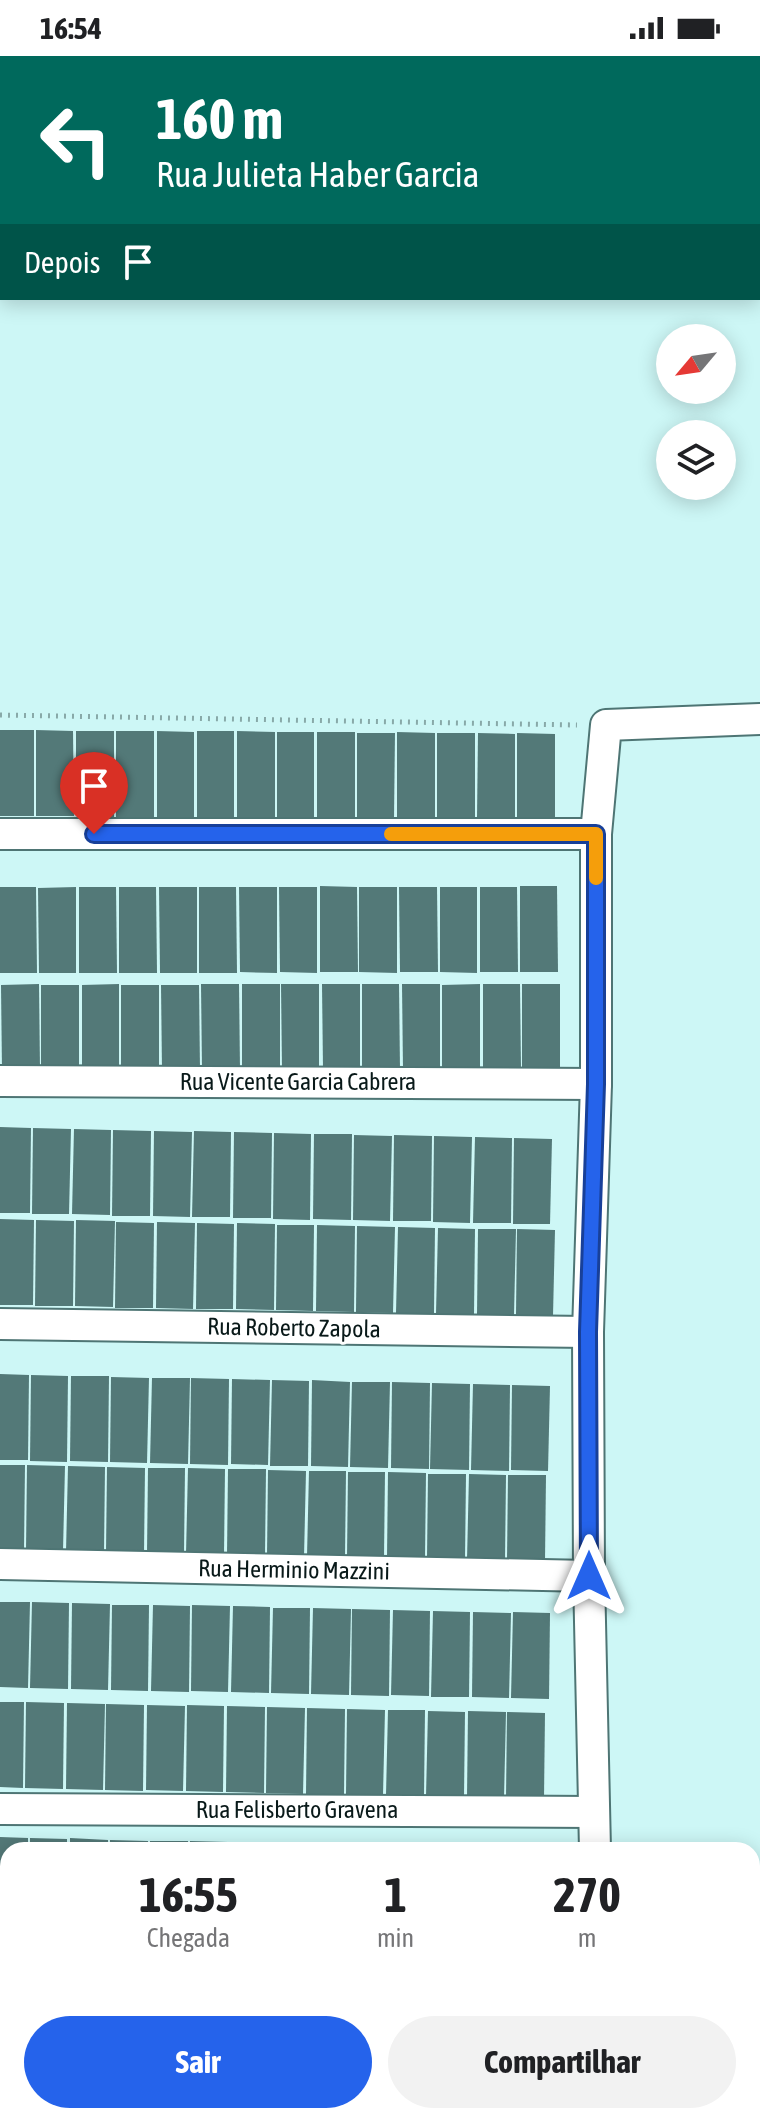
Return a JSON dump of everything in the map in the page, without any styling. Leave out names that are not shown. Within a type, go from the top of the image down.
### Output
[{"type":"street","points":[[595,1842],[588,1332],[596,1084],[596,834],[606,725],[760,719]]},
{"type":"street","points":[[0,834],[596,834]]},
{"type":"street","name":"Rua Vicente Garcia Cabrera","points":[[0,1081],[596,1084]]},
{"type":"street","name":"Rua Roberto Zapola","points":[[0,1324],[588,1332]]},
{"type":"street","name":"Rua Herminio Mazzini","points":[[0,1564],[589,1576]]},
{"type":"street","name":"Rua Felisberto Gravena","points":[[0,1809],[594,1812]]},
{"type":"path","points":[[0,715],[606,725]]},
{"type":"building","points":[[0,730],[34,730],[34,816],[0,816]]},
{"type":"building","points":[[36,730],[73,731],[74,816],[36,816]]},
{"type":"building","points":[[76,731],[114,731],[114,817],[76,816]]},
{"type":"building","points":[[116,731],[154,731],[154,817],[116,817]]},
{"type":"building","points":[[157,731],[194,732],[194,817],[157,817]]},
{"type":"building","points":[[197,731],[234,731],[234,817],[197,817]]},
{"type":"building","points":[[237,731],[275,732],[275,817],[237,817]]},
{"type":"building","points":[[277,732],[314,732],[314,818],[277,818]]},
{"type":"building","points":[[317,732],[355,732],[355,818],[317,818]]},
{"type":"building","points":[[397,732],[435,733],[435,819],[397,818]]},
{"type":"building","points":[[357,733],[395,733],[394,818],[357,818]]},
{"type":"building","points":[[437,733],[475,733],[475,819],[437,819]]},
{"type":"building","points":[[478,733],[515,734],[515,819],[477,819]]},
{"type":"building","points":[[517,733],[555,734],[555,819],[517,819]]},
{"type":"building","points":[[320,886],[357,887],[358,972],[320,972]]},
{"type":"building","points":[[520,886],[557,886],[558,972],[520,972]]},
{"type":"building","points":[[0,887],[36,887],[37,973],[0,973]]},
{"type":"building","points":[[76,887],[76,973],[39,973],[38,888]]},
{"type":"building","points":[[79,887],[116,887],[117,973],[79,973]]},
{"type":"building","points":[[119,887],[156,887],[157,973],[119,973]]},
{"type":"building","points":[[159,887],[197,887],[197,973],[160,973]]},
{"type":"building","points":[[199,887],[236,887],[237,973],[199,973]]},
{"type":"building","points":[[239,887],[277,887],[277,973],[240,972]]},
{"type":"building","points":[[279,887],[317,887],[317,973],[280,972]]},
{"type":"building","points":[[359,887],[397,887],[397,973],[359,972]]},
{"type":"building","points":[[399,887],[437,887],[438,972],[400,972]]},
{"type":"building","points":[[440,887],[477,887],[477,973],[440,972]]},
{"type":"building","points":[[480,887],[517,887],[518,972],[480,972]]},
{"type":"building","points":[[39,984],[40,1070],[2,1070],[1,985]]},
{"type":"building","points":[[119,984],[119,1070],[82,1070],[82,985]]},
{"type":"building","points":[[201,984],[239,984],[240,1070],[202,1070]]},
{"type":"building","points":[[242,984],[280,984],[280,1070],[242,1070]]},
{"type":"building","points":[[281,984],[319,984],[319,1070],[282,1070]]},
{"type":"building","points":[[322,984],[360,984],[360,1070],[323,1069]]},
{"type":"building","points":[[362,984],[399,984],[400,1070],[362,1070]]},
{"type":"building","points":[[402,984],[440,984],[440,1070],[403,1070]]},
{"type":"building","points":[[480,984],[480,1070],[442,1070],[442,985]]},
{"type":"building","points":[[483,984],[520,984],[521,1070],[483,1070]]},
{"type":"building","points":[[522,984],[560,984],[560,1069],[522,1070]]},
{"type":"building","points":[[41,985],[79,985],[79,1070],[41,1071]]},
{"type":"building","points":[[121,985],[159,985],[159,1070],[121,1071]]},
{"type":"building","points":[[161,985],[199,985],[200,1070],[162,1070]]},
{"type":"building","points":[[0,1127],[31,1128],[30,1213],[0,1213]]},
{"type":"building","points":[[33,1128],[71,1129],[69,1214],[32,1214]]},
{"type":"building","points":[[74,1129],[111,1130],[110,1215],[72,1214]]},
{"type":"building","points":[[113,1130],[151,1131],[150,1216],[112,1216]]},
{"type":"building","points":[[154,1131],[192,1132],[190,1217],[153,1216]]},
{"type":"building","points":[[194,1131],[231,1132],[230,1217],[192,1217]]},
{"type":"building","points":[[234,1132],[272,1133],[271,1218],[233,1218]]},
{"type":"building","points":[[274,1133],[311,1134],[310,1220],[273,1219]]},
{"type":"building","points":[[314,1134],[352,1134],[351,1220],[313,1219]]},
{"type":"building","points":[[354,1135],[392,1136],[390,1221],[353,1220]]},
{"type":"building","points":[[394,1135],[432,1136],[431,1221],[393,1221]]},
{"type":"building","points":[[434,1136],[472,1137],[470,1223],[433,1222]]},
{"type":"building","points":[[475,1137],[512,1138],[511,1223],[473,1223]]},
{"type":"building","points":[[514,1138],[552,1139],[550,1224],[513,1224]]},
{"type":"building","points":[[0,1219],[34,1220],[33,1305],[0,1305]]},
{"type":"building","points":[[36,1220],[74,1221],[73,1306],[35,1306]]},
{"type":"building","points":[[76,1220],[115,1221],[113,1307],[75,1306]]},
{"type":"building","points":[[116,1222],[154,1223],[153,1308],[115,1308]]},
{"type":"building","points":[[157,1222],[195,1223],[193,1309],[156,1308]]},
{"type":"building","points":[[197,1223],[234,1224],[233,1309],[196,1309]]},
{"type":"building","points":[[237,1223],[275,1224],[274,1310],[236,1309]]},
{"type":"building","points":[[277,1225],[314,1225],[313,1311],[276,1310]]},
{"type":"building","points":[[317,1225],[355,1226],[354,1312],[316,1311]]},
{"type":"building","points":[[357,1226],[395,1227],[393,1313],[356,1312]]},
{"type":"building","points":[[398,1227],[435,1228],[434,1313],[396,1313]]},
{"type":"building","points":[[438,1228],[475,1229],[474,1315],[436,1314]]},
{"type":"building","points":[[478,1229],[516,1229],[514,1315],[477,1315]]},
{"type":"building","points":[[517,1229],[555,1230],[553,1316],[516,1315]]},
{"type":"building","points":[[0,1374],[29,1375],[28,1460],[0,1460]]},
{"type":"building","points":[[31,1375],[68,1376],[67,1462],[30,1461]]},
{"type":"building","points":[[71,1376],[109,1376],[108,1462],[70,1461]]},
{"type":"building","points":[[111,1377],[149,1378],[147,1463],[110,1462]]},
{"type":"building","points":[[152,1378],[190,1378],[188,1464],[150,1463]]},
{"type":"building","points":[[191,1378],[229,1379],[228,1465],[190,1464]]},
{"type":"building","points":[[232,1379],[270,1380],[268,1465],[231,1464]]},
{"type":"building","points":[[272,1380],[309,1381],[308,1466],[270,1466]]},
{"type":"building","points":[[312,1380],[350,1382],[348,1467],[311,1466]]},
{"type":"building","points":[[352,1382],[390,1382],[388,1468],[350,1467]]},
{"type":"building","points":[[392,1382],[430,1383],[429,1469],[391,1468]]},
{"type":"building","points":[[432,1383],[470,1384],[469,1470],[430,1469]]},
{"type":"building","points":[[473,1384],[510,1385],[509,1471],[471,1470]]},
{"type":"building","points":[[512,1385],[550,1386],[548,1471],[511,1470]]},
{"type":"building","points":[[0,1465],[25,1465],[24,1551],[0,1550]]},
{"type":"building","points":[[27,1465],[65,1466],[63,1551],[26,1551]]},
{"type":"building","points":[[68,1466],[105,1467],[104,1552],[66,1552]]},
{"type":"building","points":[[107,1467],[145,1468],[144,1554],[106,1553]]},
{"type":"building","points":[[148,1468],[185,1468],[184,1554],[147,1553]]},
{"type":"building","points":[[188,1468],[225,1469],[224,1555],[186,1554]]},
{"type":"building","points":[[228,1469],[266,1469],[265,1555],[227,1555]]},
{"type":"building","points":[[268,1470],[306,1471],[304,1557],[267,1556]]},
{"type":"building","points":[[309,1471],[346,1471],[345,1557],[307,1556]]},
{"type":"building","points":[[348,1472],[385,1472],[384,1558],[347,1558]]},
{"type":"building","points":[[388,1472],[426,1473],[425,1559],[387,1558]]},
{"type":"building","points":[[428,1474],[466,1474],[465,1560],[427,1559]]},
{"type":"building","points":[[469,1474],[506,1475],[505,1561],[467,1560]]},
{"type":"building","points":[[508,1475],[546,1475],[545,1561],[507,1560]]},
{"type":"building","points":[[0,1602],[30,1602],[28,1688],[0,1687]]},
{"type":"building","points":[[32,1602],[69,1603],[68,1689],[30,1688]]},
{"type":"building","points":[[72,1603],[110,1604],[108,1690],[71,1689]]},
{"type":"building","points":[[112,1605],[149,1605],[148,1691],[111,1690]]},
{"type":"building","points":[[153,1605],[190,1606],[189,1692],[151,1691]]},
{"type":"building","points":[[192,1605],[230,1606],[228,1692],[191,1691]]},
{"type":"building","points":[[233,1606],[270,1607],[269,1693],[231,1692]]},
{"type":"building","points":[[273,1608],[310,1608],[309,1694],[271,1693]]},
{"type":"building","points":[[313,1608],[351,1609],[349,1695],[311,1694]]},
{"type":"building","points":[[352,1609],[390,1610],[389,1696],[351,1695]]},
{"type":"building","points":[[393,1610],[430,1611],[429,1696],[391,1695]]},
{"type":"building","points":[[433,1611],[470,1612],[469,1697],[431,1697]]},
{"type":"building","points":[[473,1612],[511,1613],[509,1698],[472,1697]]},
{"type":"building","points":[[513,1612],[550,1613],[549,1699],[511,1698]]},
{"type":"building","points":[[0,1702],[24,1702],[23,1788],[0,1787]]},
{"type":"building","points":[[26,1702],[64,1703],[63,1789],[25,1788]]},
{"type":"building","points":[[67,1703],[105,1704],[103,1790],[66,1789]]},
{"type":"building","points":[[106,1704],[144,1705],[143,1791],[105,1790]]},
{"type":"building","points":[[147,1705],[185,1706],[183,1791],[146,1790]]},
{"type":"building","points":[[187,1705],[224,1706],[223,1792],[186,1791]]},
{"type":"building","points":[[227,1706],[265,1707],[264,1793],[226,1792]]},
{"type":"building","points":[[267,1707],[305,1708],[303,1794],[266,1793]]},
{"type":"building","points":[[307,1708],[345,1709],[344,1794],[306,1794]]},
{"type":"building","points":[[347,1709],[385,1710],[383,1795],[346,1794]]},
{"type":"building","points":[[388,1710],[425,1710],[424,1796],[386,1795]]},
{"type":"building","points":[[428,1711],[465,1712],[464,1797],[426,1796]]},
{"type":"building","points":[[468,1711],[506,1712],[504,1798],[467,1797]]},
{"type":"building","points":[[507,1712],[545,1713],[544,1798],[506,1798]]},
{"type":"building","points":[[0,1837],[28,1838],[28,1842],[0,1842]]},
{"type":"building","points":[[30,1838],[67,1839],[67,1842],[30,1842]]},
{"type":"building","points":[[70,1838],[108,1840],[108,1842],[70,1842]]},
{"type":"building","points":[[110,1840],[148,1841],[148,1842]]},
{"type":"slow traffic","points":[[391,834],[596,834],[596,878]]},
{"type":"route","points":[[94,834],[596,834],[596,1084],[588,1332],[589,1576]]}]
